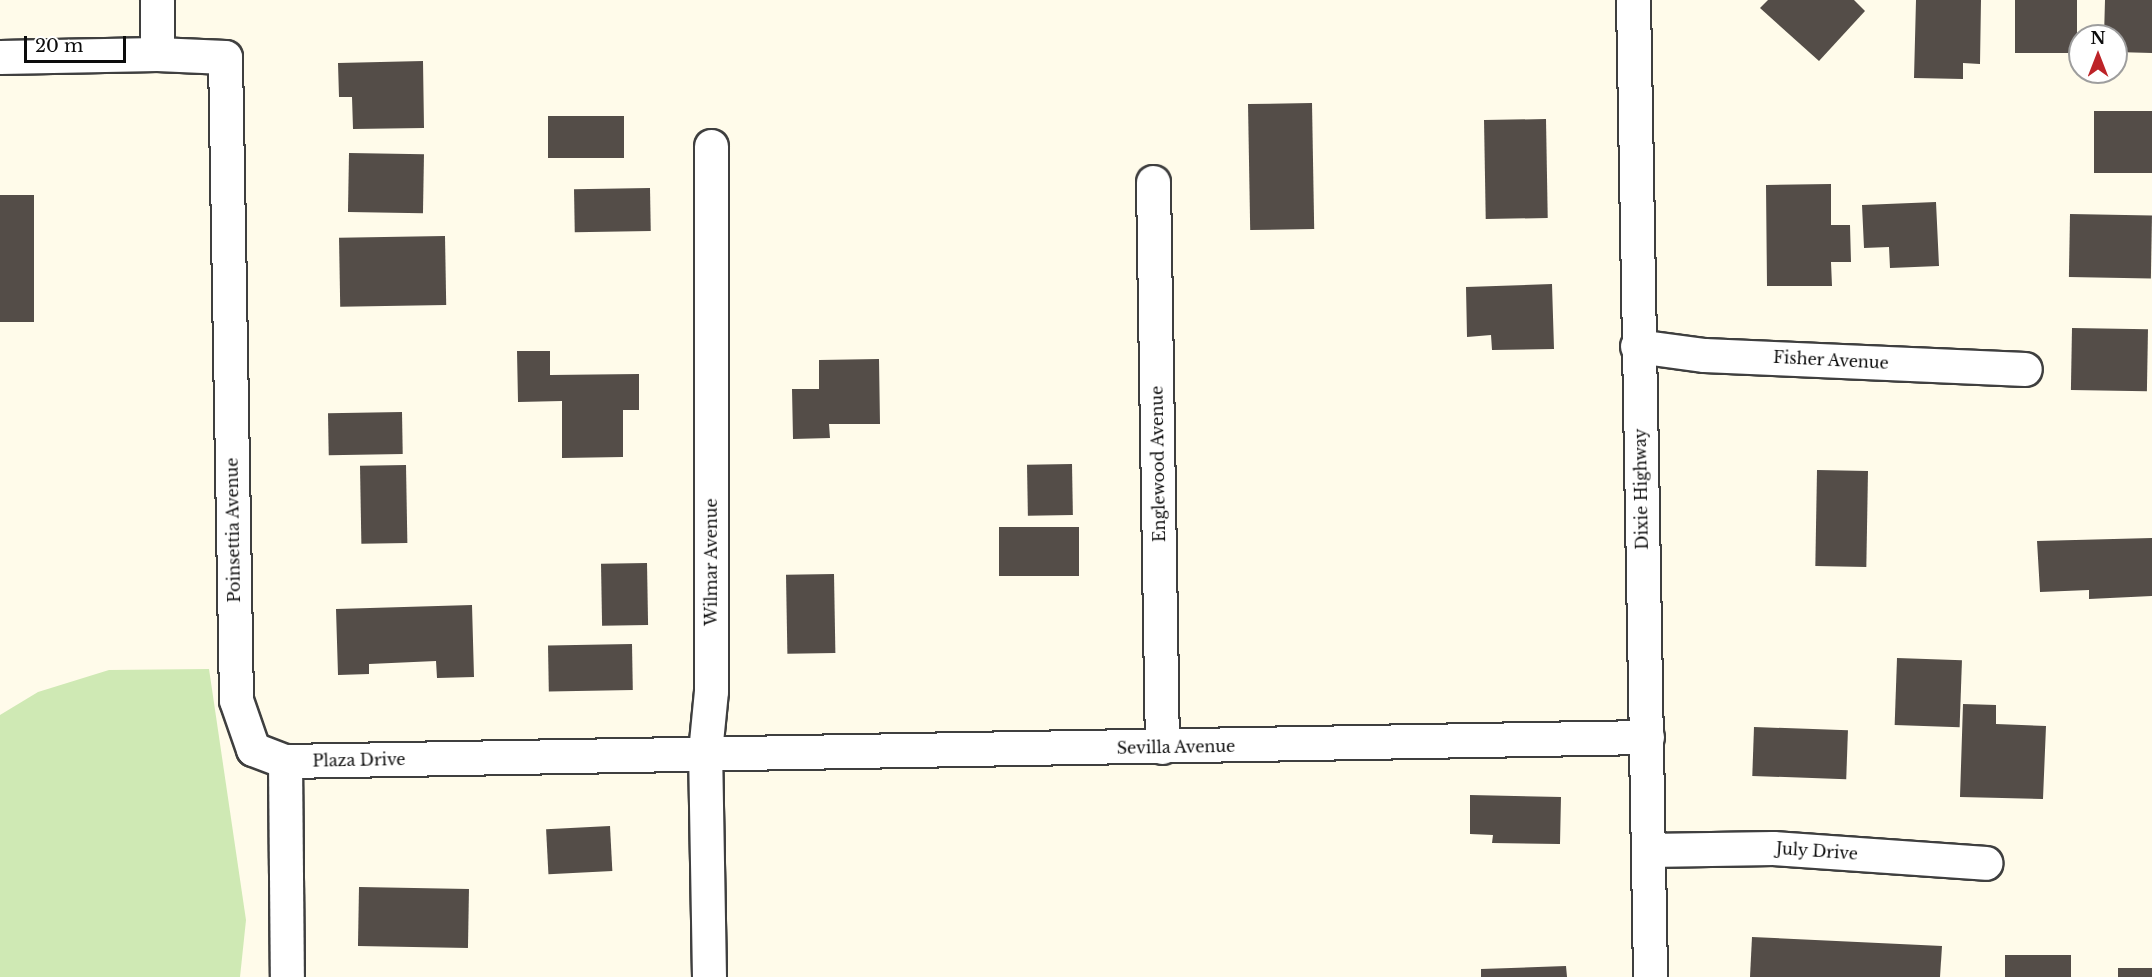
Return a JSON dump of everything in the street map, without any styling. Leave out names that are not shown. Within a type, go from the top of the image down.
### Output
[{"type":"street","points":[[0,57],[157,54],[157,0]]},
{"type":"street","name":"Dixie Highway","points":[[1633,0],[1637,346],[1647,737],[1650,977]]},
{"type":"street","name":"Poinsettia Avenue","points":[[157,54],[225,57],[236,700],[252,749],[285,761]]},
{"type":"street","name":"Wilmar Avenue","points":[[710,977],[705,753],[711,691],[711,146]]},
{"type":"street","name":"Englewood Avenue","points":[[1153,182],[1162,747]]},
{"type":"street","name":"Fisher Avenue","points":[[1637,346],[1704,355],[2025,369]]},
{"type":"street","name":"Sevilla Avenue","points":[[705,753],[1647,737]]},
{"type":"street","name":"Plaza Drive","points":[[285,761],[705,753]]},
{"type":"street","points":[[285,761],[287,977]]},
{"type":"street","name":"July Drive","points":[[1648,850],[1773,848],[1985,863]]},
{"type":"green space","points":[[209,669],[246,920],[240,977],[0,977],[0,715],[38,692],[109,670]]},
{"type":"building","points":[[1768,0],[1854,0],[1865,11],[1819,61],[1760,8]]},
{"type":"building","points":[[1916,0],[1981,0],[1980,64],[1963,63],[1963,79],[1914,78]]},
{"type":"building","points":[[2015,0],[2077,0],[2077,24],[2068,24],[2068,53],[2015,53]]},
{"type":"building","points":[[2105,0],[2152,0],[2152,53],[2128,52],[2128,24],[2104,24]]},
{"type":"building","points":[[423,61],[424,128],[353,129],[352,97],[339,97],[338,63]]},
{"type":"building","points":[[1312,103],[1314,229],[1250,230],[1248,104]]},
{"type":"building","points":[[2094,111],[2152,111],[2152,173],[2094,173]]},
{"type":"building","points":[[548,116],[624,116],[624,158],[548,158]]},
{"type":"building","points":[[1546,119],[1548,218],[1486,219],[1484,120]]},
{"type":"building","points":[[349,153],[424,154],[423,213],[348,212]]},
{"type":"building","points":[[1831,184],[1831,225],[1850,225],[1851,262],[1831,262],[1832,286],[1767,286],[1766,185]]},
{"type":"building","points":[[650,188],[651,231],[575,232],[574,189]]},
{"type":"building","points":[[0,195],[34,195],[34,322],[0,322]]},
{"type":"building","points":[[1936,202],[1939,266],[1890,268],[1889,247],[1864,248],[1862,205]]},
{"type":"building","points":[[2070,214],[2152,215],[2151,278],[2069,277]]},
{"type":"building","points":[[445,236],[446,305],[340,307],[339,238]]},
{"type":"building","points":[[1552,284],[1554,349],[1492,350],[1491,335],[1467,337],[1466,287]]},
{"type":"building","points":[[2072,328],[2148,329],[2147,391],[2071,390]]},
{"type":"building","points":[[517,351],[550,351],[550,375],[639,374],[639,410],[623,410],[623,457],[562,458],[562,401],[518,402]]},
{"type":"building","points":[[879,359],[880,424],[829,424],[830,438],[793,439],[792,389],[819,389],[819,360]]},
{"type":"building","points":[[402,412],[403,454],[329,455],[328,413]]},
{"type":"building","points":[[1072,464],[1073,515],[1028,516],[1027,465]]},
{"type":"building","points":[[406,465],[407,543],[361,544],[360,466]]},
{"type":"building","points":[[1817,470],[1868,471],[1866,567],[1815,566]]},
{"type":"building","points":[[999,527],[1079,527],[1079,576],[999,576]]},
{"type":"building","points":[[2152,538],[2152,596],[2089,599],[2089,590],[2040,592],[2037,541]]},
{"type":"building","points":[[647,563],[648,625],[602,626],[601,564]]},
{"type":"building","points":[[834,574],[835,653],[787,654],[786,575]]},
{"type":"building","points":[[472,605],[474,677],[437,678],[436,661],[369,664],[369,674],[338,675],[336,609]]},
{"type":"building","points":[[632,644],[633,690],[549,691],[548,645]]},
{"type":"building","points":[[1897,658],[1962,660],[1960,727],[1895,725]]},
{"type":"building","points":[[1963,704],[1996,705],[1996,724],[2046,726],[2043,799],[1960,797]]},
{"type":"building","points":[[1754,727],[1848,730],[1846,779],[1752,776]]},
{"type":"building","points":[[1470,795],[1561,797],[1560,844],[1492,843],[1493,835],[1470,834]]},
{"type":"building","points":[[610,826],[612,871],[548,874],[546,829]]},
{"type":"building","points":[[359,887],[469,889],[468,948],[358,946]]},
{"type":"building","points":[[1752,937],[1942,946],[1940,977],[1750,977]]},
{"type":"building","points":[[2005,955],[2071,955],[2071,977],[2005,977]]},
{"type":"building","points":[[1566,966],[1567,977],[1481,977],[1481,969]]},
{"type":"building","points":[[2118,968],[2152,968],[2152,977],[2118,977]]}]
